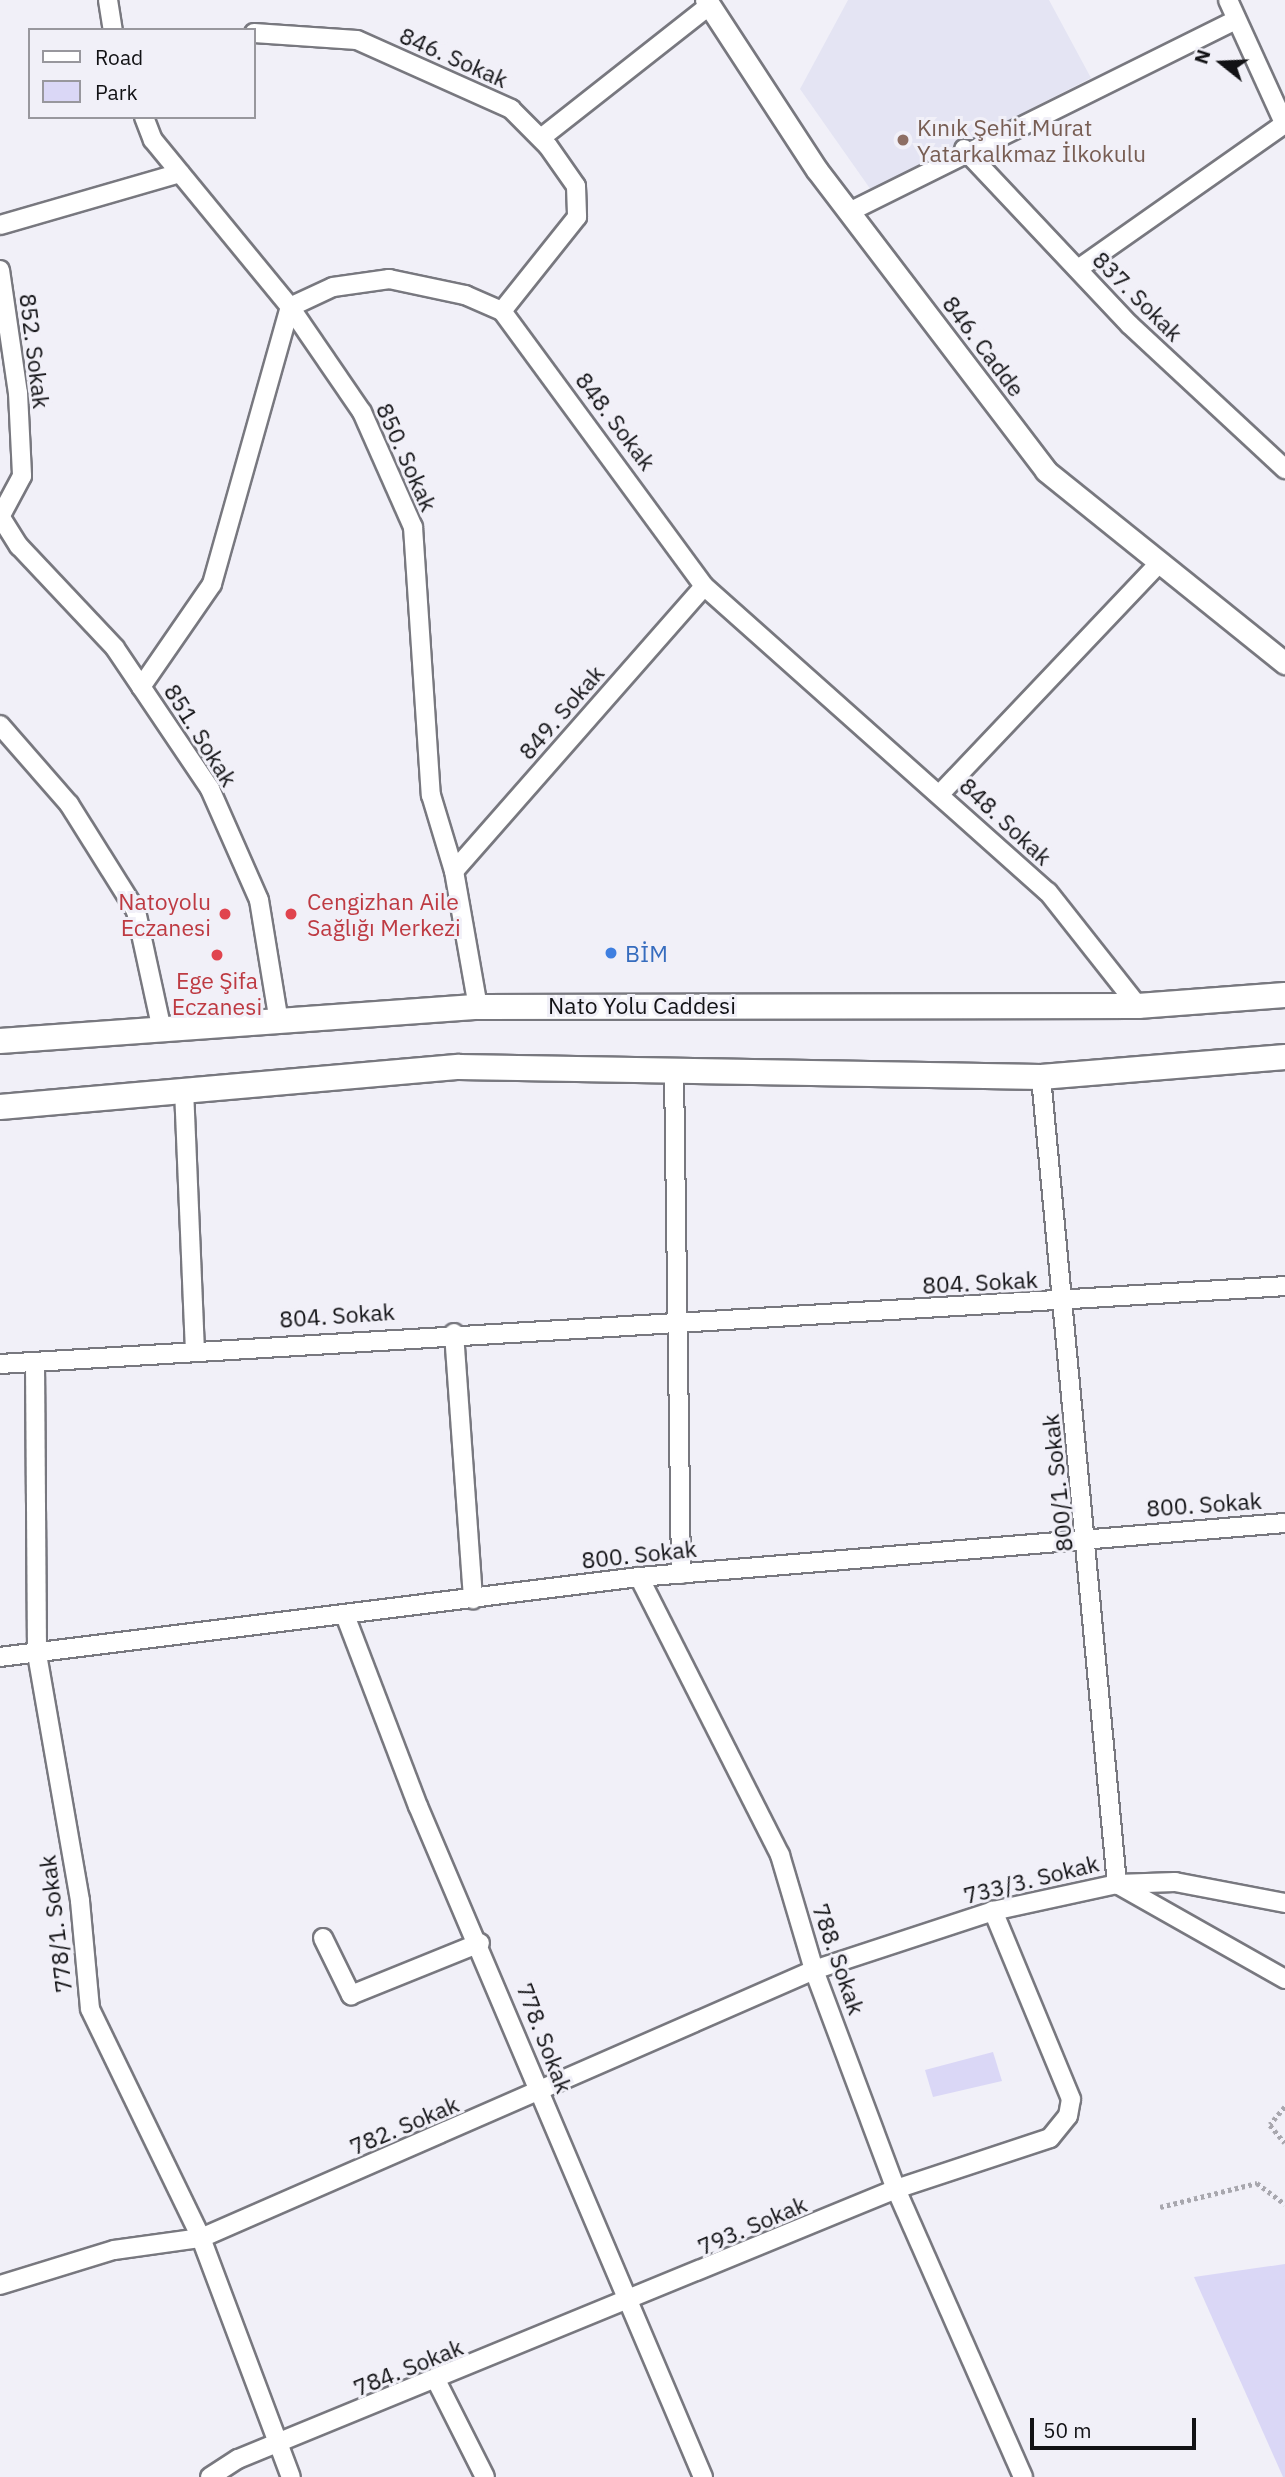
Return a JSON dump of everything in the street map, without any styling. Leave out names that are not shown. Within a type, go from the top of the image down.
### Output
[{"type":"main road","name":"Nato Yolu Caddesi","points":[[0,1041],[478,1007],[1138,1006],[1285,995]]},
{"type":"main road","points":[[0,1107],[459,1067],[1041,1077],[1285,1058]]},
{"type":"street","points":[[108,0],[113,28]]},
{"type":"street","points":[[1077,269],[1285,124],[1233,21],[1228,0]]},
{"type":"street","points":[[541,138],[708,3]]},
{"type":"street","name":"846. Cadde","points":[[708,3],[849,212],[1046,471],[1285,663]]},
{"type":"street","points":[[849,212],[964,149],[1233,21]]},
{"type":"street","name":"846. Sokak","points":[[256,33],[356,40],[511,109],[541,138],[576,186],[577,217],[502,311]]},
{"type":"street","name":"850. Sokak","points":[[145,119],[180,173],[290,307],[362,412],[412,527],[431,795],[454,871],[478,1007]]},
{"type":"street","name":"837. Sokak","points":[[964,149],[1077,269],[1285,469]]},
{"type":"street","points":[[0,225],[180,173]]},
{"type":"street","name":"852. Sokak","points":[[0,270],[18,393],[22,476],[0,516]]},
{"type":"street","name":"848. Sokak","points":[[290,307],[333,287],[389,279],[466,295],[502,311],[704,586],[1048,892],[1138,1006]]},
{"type":"street","points":[[141,687],[212,584],[290,307]]},
{"type":"street","name":"851. Sokak","points":[[0,516],[141,687],[209,789],[259,900],[279,1022]]},
{"type":"street","points":[[940,794],[1159,563]]},
{"type":"street","name":"849. Sokak","points":[[454,871],[704,586]]},
{"type":"street","points":[[0,725],[69,804],[136,911],[162,1030]]},
{"type":"street","points":[[674,1071],[681,1574]]},
{"type":"street","name":"800/1. Sokak","points":[[1041,1077],[1087,1537],[1117,1884]]},
{"type":"street","points":[[184,1090],[195,1350]]},
{"type":"street","name":"804. Sokak","points":[[0,1364],[677,1321],[1063,1303],[1285,1286]]},
{"type":"street","points":[[454,1334],[473,1599]]},
{"type":"street","name":"778/1. Sokak","points":[[35,1362],[37,1654],[80,1901],[90,2009],[201,2238],[276,2444],[291,2477]]},
{"type":"street","name":"800. Sokak","points":[[0,1657],[639,1577],[1087,1537],[1285,1523]]},
{"type":"street","name":"788. Sokak","points":[[639,1577],[780,1855],[814,1970],[897,2189],[978,2364],[1023,2477]]},
{"type":"street","name":"778. Sokak","points":[[345,1615],[418,1806],[480,1943],[625,2304],[703,2477]]},
{"type":"street","points":[[1117,1884],[1175,1882],[1285,1903]]},
{"type":"street","name":"733/3. Sokak","points":[[814,1970],[993,1911],[1117,1884],[1285,1979]]},
{"type":"street","name":"793. Sokak","points":[[625,2304],[897,2189],[1042,2143],[1068,2116],[1071,2099],[993,1911]]},
{"type":"street","points":[[323,1938],[351,1996],[480,1943]]},
{"type":"street","name":"782. Sokak","points":[[0,2285],[114,2250],[201,2238],[539,2094],[814,1970]]},
{"type":"street","name":"784. Sokak","points":[[210,2477],[276,2444],[437,2382],[625,2304]]},
{"type":"street","points":[[437,2382],[485,2477]]},
{"type":"path","points":[[1285,2107],[1270,2125],[1285,2143]]},
{"type":"path","points":[[1160,2207],[1256,2183],[1285,2204]]},
{"type":"shaded area","name":"Kınık Şehit Murat Yatarkalkmaz İlkokulu","points":[[848,0],[1049,0],[1091,78],[871,190],[800,89]]},
{"type":"green space","points":[[993,2052],[1002,2081],[933,2097],[925,2070]]},
{"type":"green space","points":[[1285,2264],[1285,2477],[1283,2477],[1194,2277]]},
{"type":"place","name":"Kınık Şehit Murat Yatarkalkmaz İlkokulu","points":[[903,140]]},
{"type":"place","name":"Natoyolu Eczanesi","points":[[225,914]]},
{"type":"place","name":"Cengizhan Aile Sağlığı Merkezi","points":[[291,914]]},
{"type":"place","name":"BİM","points":[[611,953]]},
{"type":"place","name":"Ege Şifa Eczanesi","points":[[217,955]]}]
